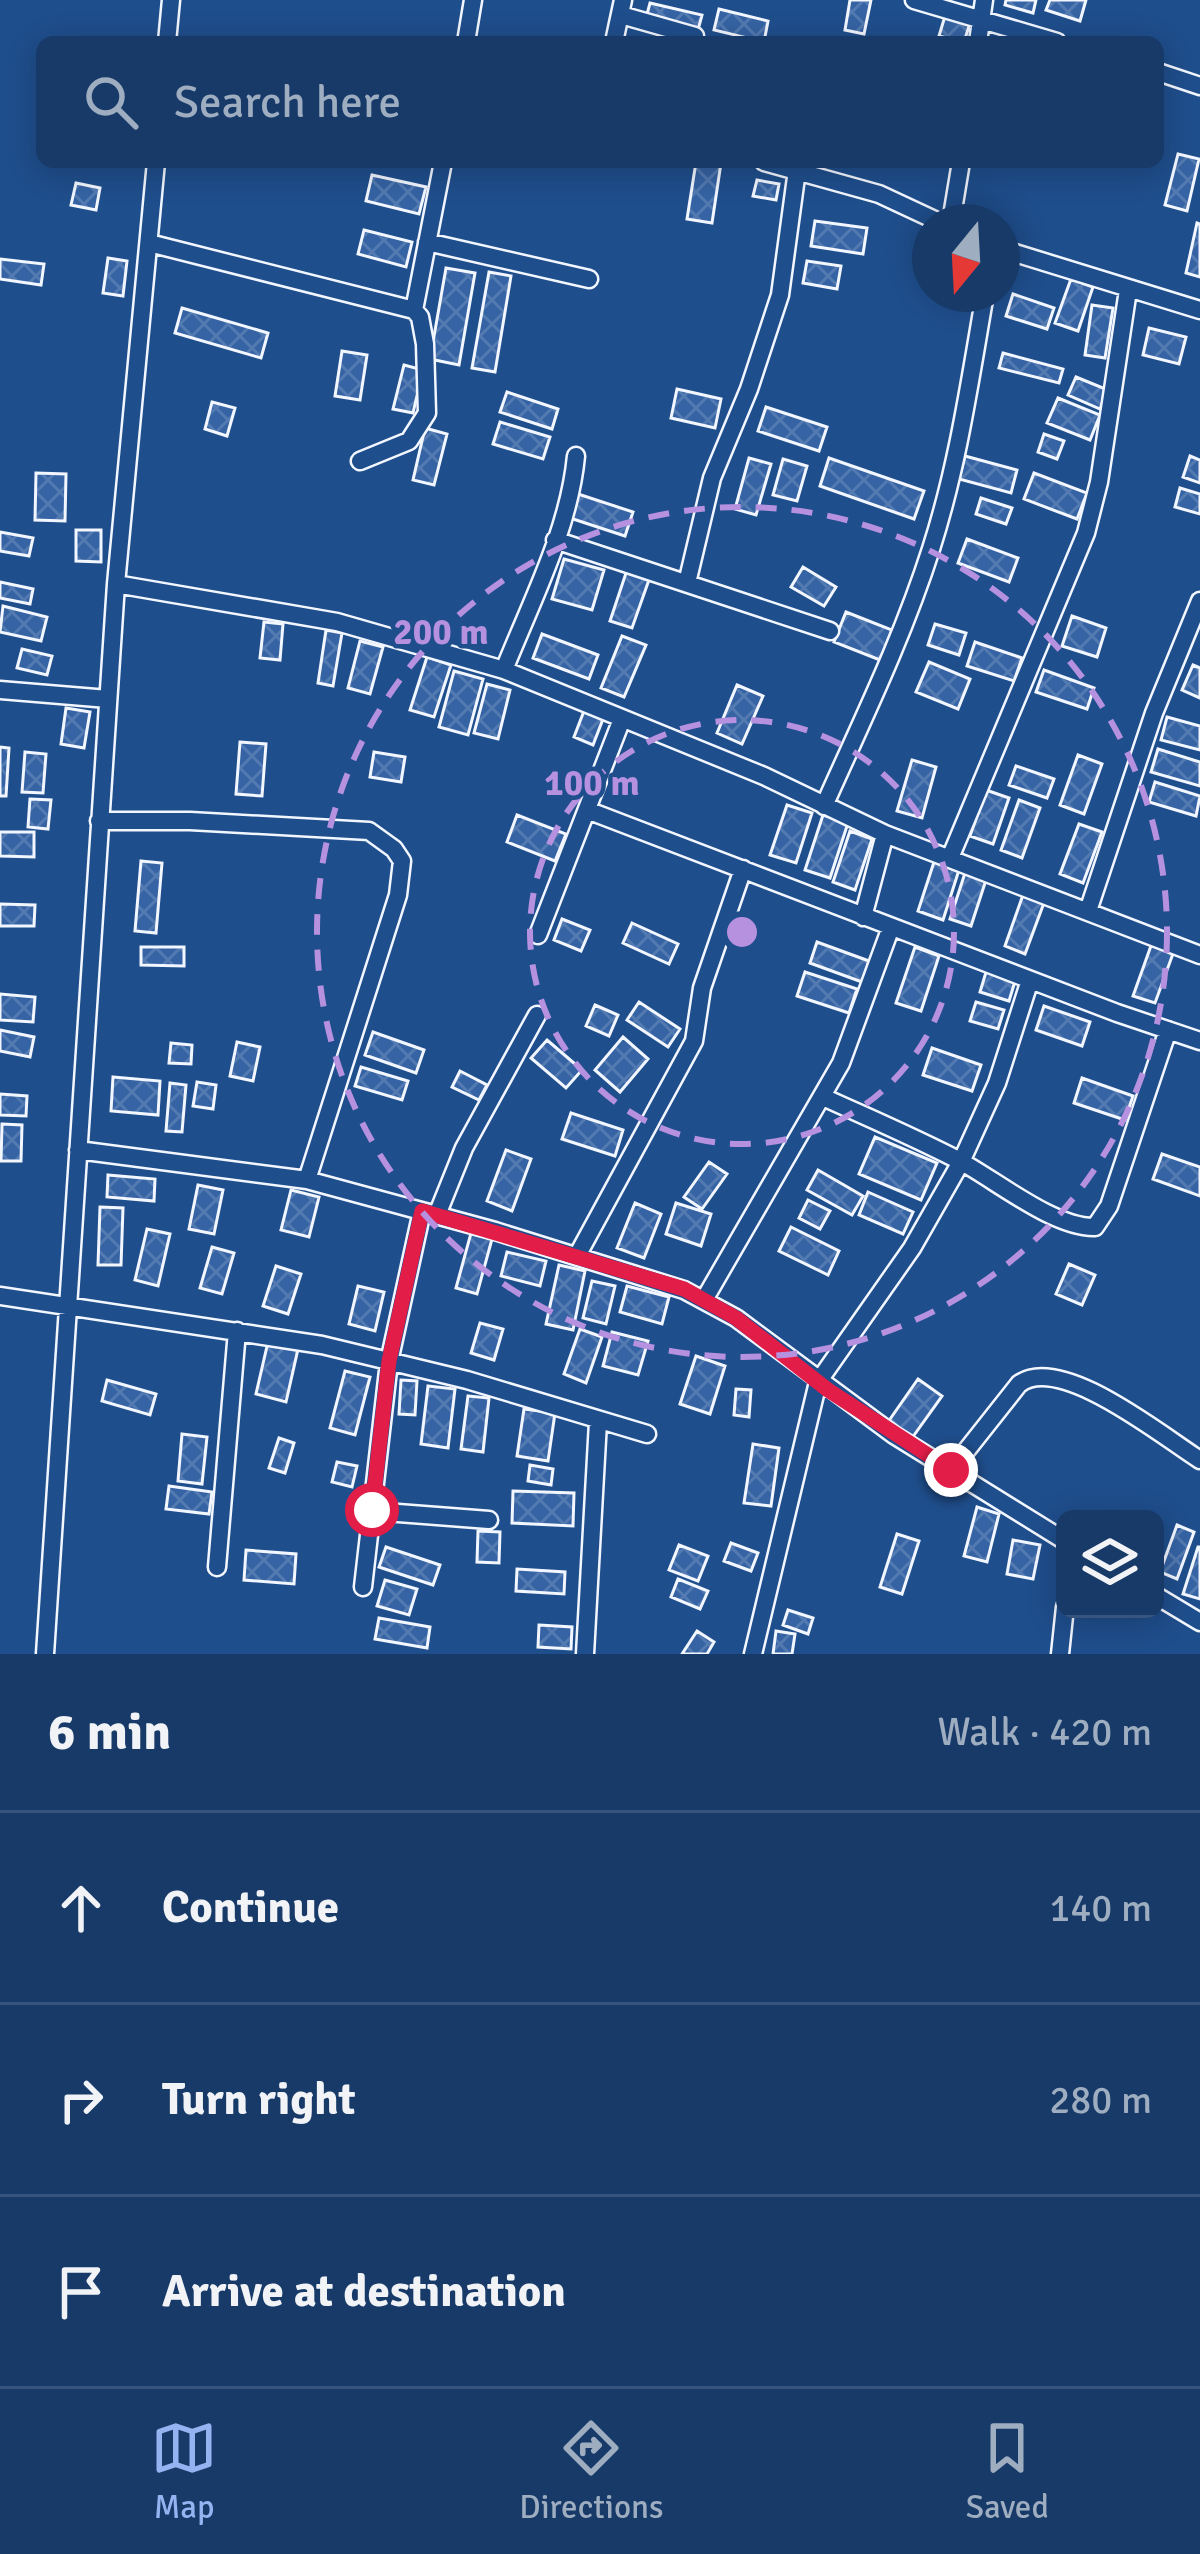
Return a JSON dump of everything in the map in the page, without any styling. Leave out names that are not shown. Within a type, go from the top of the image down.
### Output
[{"type":"street","points":[[168,36],[171,0]]},
{"type":"street","points":[[467,36],[472,0]]},
{"type":"street","points":[[914,0],[1036,36]]},
{"type":"street","points":[[978,36],[984,0]]},
{"type":"street","points":[[622,7],[695,36]]},
{"type":"street","points":[[1164,74],[1200,86]]},
{"type":"street","points":[[45,1654],[116,584],[155,168]]},
{"type":"street","points":[[414,310],[442,168]]},
{"type":"street","points":[[789,168],[879,194],[912,209]]},
{"type":"street","points":[[954,204],[960,168]]},
{"type":"street","points":[[687,583],[712,478],[749,389],[780,295],[797,170]]},
{"type":"street","points":[[149,242],[414,310],[425,344],[427,413],[409,441],[360,461]]},
{"type":"street","points":[[428,242],[589,279]]},
{"type":"street","points":[[1020,255],[1200,310]]},
{"type":"street","points":[[950,858],[1086,533],[1099,482],[1128,290]]},
{"type":"street","points":[[824,806],[895,649],[932,548],[961,435],[982,312]]},
{"type":"street","points":[[504,670],[573,487],[576,456]]},
{"type":"street","points":[[555,540],[830,631]]},
{"type":"street","points":[[116,584],[337,622],[504,670],[764,776],[885,834],[1200,956]]},
{"type":"street","points":[[1088,911],[1154,713],[1200,601]]},
{"type":"street","points":[[0,690],[108,699]]},
{"type":"street","points":[[538,935],[622,718]]},
{"type":"street","points":[[587,810],[1200,1041]]},
{"type":"street","points":[[99,820],[369,831],[402,861],[398,895],[307,1180]]},
{"type":"street","points":[[863,917],[885,834]]},
{"type":"street","points":[[577,1256],[694,1041],[702,988],[743,869]]},
{"type":"street","points":[[704,1300],[841,1063],[891,927]]},
{"type":"street","points":[[753,1654],[818,1382],[912,1248],[961,1162],[998,1083],[1030,980]]},
{"type":"street","points":[[363,1587],[389,1361],[430,1213],[537,1015]]},
{"type":"street","points":[[823,1097],[961,1162],[1083,1228],[1095,1228],[1109,1206],[1168,1030]]},
{"type":"street","points":[[78,1150],[307,1180],[684,1289],[736,1318],[818,1382],[1056,1534]]},
{"type":"street","points":[[0,1296],[237,1331],[389,1361],[647,1434]]},
{"type":"street","points":[[217,1567],[237,1331]]},
{"type":"street","points":[[951,1470],[1019,1384],[1031,1376],[1048,1375],[1097,1394],[1200,1460]]},
{"type":"street","points":[[585,1654],[598,1421]]},
{"type":"street","points":[[372,1510],[489,1520]]},
{"type":"street","points":[[1164,1600],[1200,1622]]},
{"type":"street","points":[[1060,1654],[1064,1618]]},
{"type":"building","points":[[850,0],[871,0],[864,34],[845,30]]},
{"type":"building","points":[[1006,0],[1036,0],[1033,13],[1005,5]]},
{"type":"building","points":[[1050,0],[1086,0],[1080,21],[1046,10]]},
{"type":"building","points":[[650,3],[702,15],[698,30],[646,18]]},
{"type":"building","points":[[719,9],[768,21],[765,36],[714,30]]},
{"type":"building","points":[[945,16],[970,23],[966,36],[939,36]]},
{"type":"building","points":[[1178,154],[1199,159],[1187,211],[1165,205]]},
{"type":"building","points":[[695,168],[720,168],[712,223],[687,219]]},
{"type":"building","points":[[372,175],[426,187],[419,214],[366,201]]},
{"type":"building","points":[[757,180],[779,184],[776,200],[753,196]]},
{"type":"building","points":[[76,183],[100,188],[96,210],[71,205]]},
{"type":"building","points":[[815,221],[867,228],[863,254],[811,246]]},
{"type":"building","points":[[1200,224],[1200,277],[1186,273]]},
{"type":"building","points":[[364,230],[412,242],[406,267],[358,254]]},
{"type":"building","points":[[108,258],[127,261],[123,296],[103,293]]},
{"type":"building","points":[[0,259],[44,264],[41,285],[0,279]]},
{"type":"building","points":[[807,261],[841,266],[837,289],[803,283]]},
{"type":"building","points":[[446,268],[475,273],[459,365],[430,359]]},
{"type":"building","points":[[489,272],[511,276],[495,372],[472,368]]},
{"type":"building","points":[[1071,279],[1093,287],[1078,331],[1055,323]]},
{"type":"building","points":[[1020,296],[1054,308],[1047,329],[1006,316],[1020,312]]},
{"type":"building","points":[[1092,305],[1113,308],[1105,358],[1085,355]]},
{"type":"building","points":[[182,308],[268,333],[261,358],[175,333]]},
{"type":"building","points":[[1149,328],[1186,337],[1179,364],[1143,355]]},
{"type":"building","points":[[342,351],[367,355],[360,400],[335,396]]},
{"type":"building","points":[[1003,353],[1063,369],[1059,383],[999,368]]},
{"type":"building","points":[[404,365],[423,370],[413,413],[393,409]]},
{"type":"building","points":[[1076,377],[1108,390],[1100,409],[1068,395]]},
{"type":"building","points":[[677,389],[721,399],[715,428],[671,418]]},
{"type":"building","points":[[507,392],[558,409],[552,429],[500,412]]},
{"type":"building","points":[[1058,398],[1100,415],[1090,440],[1047,423]]},
{"type":"building","points":[[212,402],[235,408],[227,436],[205,429]]},
{"type":"building","points":[[766,407],[827,427],[819,451],[758,431]]},
{"type":"building","points":[[500,422],[550,437],[543,459],[493,444]]},
{"type":"building","points":[[425,428],[447,434],[434,485],[413,480]]},
{"type":"building","points":[[1044,434],[1064,441],[1057,459],[1038,452]]},
{"type":"building","points":[[965,456],[1017,470],[1011,493],[959,479]]},
{"type":"building","points":[[1190,456],[1200,460],[1200,483],[1183,477]]},
{"type":"building","points":[[749,458],[771,464],[756,515],[735,509]]},
{"type":"building","points":[[829,458],[924,491],[914,519],[820,486]]},
{"type":"building","points":[[783,459],[807,466],[797,501],[773,495]]},
{"type":"building","points":[[36,473],[66,474],[65,521],[35,520]]},
{"type":"building","points":[[1034,473],[1087,493],[1077,519],[1024,499]]},
{"type":"building","points":[[1180,488],[1200,494],[1200,514],[1175,507]]},
{"type":"building","points":[[578,494],[633,512],[625,536],[570,518]]},
{"type":"building","points":[[981,498],[1012,508],[1006,524],[976,514]]},
{"type":"building","points":[[76,530],[101,530],[101,562],[76,561]]},
{"type":"building","points":[[0,532],[33,538],[29,556],[0,551]]},
{"type":"building","points":[[967,539],[1018,558],[1009,582],[958,563]]},
{"type":"building","points":[[564,559],[604,570],[592,610],[552,599]]},
{"type":"building","points":[[803,567],[836,587],[824,606],[791,587]]},
{"type":"building","points":[[627,570],[650,577],[632,628],[610,621]]},
{"type":"building","points":[[0,582],[33,589],[30,604],[0,598]]},
{"type":"building","points":[[3,606],[47,617],[41,641],[0,632]]},
{"type":"building","points":[[846,612],[892,630],[880,660],[834,642]]},
{"type":"building","points":[[1072,616],[1106,628],[1097,657],[1062,646]]},
{"type":"building","points":[[264,622],[283,624],[280,660],[260,658]]},
{"type":"building","points":[[935,624],[966,633],[959,655],[928,645]]},
{"type":"building","points":[[326,630],[342,633],[333,686],[318,683]]},
{"type":"building","points":[[542,634],[598,655],[589,679],[533,658]]},
{"type":"building","points":[[622,636],[646,645],[624,697],[601,688]]},
{"type":"building","points":[[360,641],[383,647],[370,694],[348,688]]},
{"type":"building","points":[[975,642],[1022,658],[1014,681],[967,666]]},
{"type":"building","points":[[22,649],[52,656],[47,675],[17,668]]},
{"type":"building","points":[[427,657],[451,665],[434,717],[410,710]]},
{"type":"building","points":[[929,662],[970,679],[958,709],[916,692]]},
{"type":"building","points":[[1193,665],[1200,668],[1200,698],[1182,690]]},
{"type":"building","points":[[1044,670],[1094,688],[1087,709],[1036,692]]},
{"type":"building","points":[[454,671],[483,679],[468,735],[439,727]]},
{"type":"building","points":[[487,684],[510,690],[498,739],[474,733]]},
{"type":"building","points":[[737,685],[763,696],[742,744],[717,733]]},
{"type":"building","points":[[66,708],[90,712],[84,748],[61,744]]},
{"type":"building","points":[[584,711],[603,719],[593,745],[574,737]]},
{"type":"building","points":[[1167,717],[1200,726],[1200,750],[1161,740]]},
{"type":"building","points":[[240,742],[266,744],[262,796],[236,794]]},
{"type":"building","points":[[0,747],[9,748],[6,796],[0,796]]},
{"type":"building","points":[[1158,749],[1200,762],[1200,786],[1151,772]]},
{"type":"building","points":[[25,752],[46,754],[43,793],[22,792]]},
{"type":"building","points":[[374,752],[405,757],[401,782],[370,777]]},
{"type":"building","points":[[1078,755],[1102,764],[1084,814],[1060,805]]},
{"type":"building","points":[[912,760],[936,767],[922,818],[897,811]]},
{"type":"building","points":[[1016,766],[1054,779],[1047,798],[1009,785]]},
{"type":"building","points":[[1155,782],[1200,796],[1196,816],[1149,802]]},
{"type":"building","points":[[986,790],[1009,798],[993,844],[970,836]]},
{"type":"building","points":[[30,799],[51,800],[48,829],[28,827]]},
{"type":"building","points":[[1019,800],[1040,808],[1022,858],[1001,850]]},
{"type":"building","points":[[787,805],[812,813],[796,863],[770,855]]},
{"type":"building","points":[[517,815],[566,834],[555,861],[507,842]]},
{"type":"building","points":[[823,815],[848,823],[830,878],[805,870]]},
{"type":"building","points":[[1079,824],[1102,832],[1083,883],[1060,874]]},
{"type":"building","points":[[850,831],[872,839],[855,890],[833,882]]},
{"type":"building","points":[[0,832],[34,832],[34,857],[0,856]]},
{"type":"building","points":[[141,861],[162,863],[156,933],[135,931]]},
{"type":"building","points":[[934,862],[959,870],[943,920],[918,911]]},
{"type":"building","points":[[965,873],[986,880],[971,926],[950,919]]},
{"type":"building","points":[[1024,892],[1045,900],[1025,954],[1005,946]]},
{"type":"building","points":[[0,904],[35,905],[34,926],[0,926]]},
{"type":"building","points":[[562,919],[590,930],[581,951],[554,940]]},
{"type":"building","points":[[632,923],[678,944],[669,964],[623,943]]},
{"type":"building","points":[[817,942],[869,961],[862,982],[810,963]]},
{"type":"building","points":[[1152,943],[1174,951],[1155,1003],[1133,996]]},
{"type":"building","points":[[141,947],[184,947],[184,966],[141,965]]},
{"type":"building","points":[[915,947],[939,956],[921,1011],[896,1003]]},
{"type":"building","points":[[987,969],[1016,978],[1009,1001],[980,992]]},
{"type":"building","points":[[805,972],[857,989],[849,1013],[797,996]]},
{"type":"building","points":[[0,994],[35,997],[33,1022],[0,1020]]},
{"type":"building","points":[[639,1002],[680,1029],[668,1047],[627,1020]]},
{"type":"building","points":[[976,1002],[1004,1010],[998,1029],[970,1021]]},
{"type":"building","points":[[595,1005],[618,1015],[609,1036],[586,1026]]},
{"type":"building","points":[[1044,1006],[1090,1022],[1082,1046],[1036,1030]]},
{"type":"building","points":[[0,1030],[34,1037],[30,1057],[0,1051]]},
{"type":"building","points":[[373,1032],[424,1050],[416,1073],[365,1055]]},
{"type":"building","points":[[623,1037],[648,1059],[620,1092],[595,1070]]},
{"type":"building","points":[[547,1040],[582,1070],[566,1088],[531,1058]]},
{"type":"building","points":[[237,1042],[260,1047],[253,1081],[230,1076]]},
{"type":"building","points":[[171,1043],[192,1045],[191,1064],[169,1063]]},
{"type":"building","points":[[932,1048],[981,1065],[972,1091],[923,1075]]},
{"type":"building","points":[[361,1067],[408,1081],[402,1100],[355,1086]]},
{"type":"building","points":[[460,1071],[487,1085],[479,1100],[452,1087]]},
{"type":"building","points":[[113,1077],[160,1081],[158,1115],[111,1111]]},
{"type":"building","points":[[1082,1078],[1133,1096],[1125,1120],[1074,1103]]},
{"type":"building","points":[[197,1082],[216,1085],[213,1109],[193,1106]]},
{"type":"building","points":[[170,1083],[186,1085],[182,1132],[166,1131]]},
{"type":"building","points":[[0,1094],[27,1096],[26,1116],[0,1115]]},
{"type":"building","points":[[571,1113],[623,1130],[615,1156],[562,1139]]},
{"type":"building","points":[[2,1124],[22,1125],[21,1161],[1,1161]]},
{"type":"building","points":[[875,1137],[937,1163],[921,1200],[859,1174]]},
{"type":"building","points":[[506,1150],[531,1159],[512,1211],[487,1201]]},
{"type":"building","points":[[1162,1154],[1200,1167],[1200,1196],[1153,1179]]},
{"type":"building","points":[[709,1162],[727,1174],[702,1209],[684,1197]]},
{"type":"building","points":[[818,1170],[863,1196],[852,1215],[807,1190]]},
{"type":"building","points":[[108,1175],[155,1179],[154,1201],[107,1197]]},
{"type":"building","points":[[198,1185],[223,1190],[214,1234],[189,1229]]},
{"type":"building","points":[[291,1190],[319,1197],[309,1237],[281,1230]]},
{"type":"building","points":[[868,1192],[913,1212],[903,1234],[859,1215]]},
{"type":"building","points":[[808,1200],[830,1211],[820,1229],[799,1218]]},
{"type":"building","points":[[635,1203],[661,1214],[644,1258],[617,1248]]},
{"type":"building","points":[[676,1203],[711,1214],[701,1246],[666,1234]]},
{"type":"building","points":[[100,1207],[123,1208],[121,1265],[98,1265]]},
{"type":"building","points":[[791,1227],[839,1251],[828,1275],[779,1251]]},
{"type":"building","points":[[147,1229],[170,1234],[158,1286],[135,1280]]},
{"type":"building","points":[[471,1233],[492,1239],[477,1294],[456,1288]]},
{"type":"building","points":[[212,1247],[234,1253],[222,1294],[200,1288]]},
{"type":"building","points":[[507,1252],[546,1261],[540,1286],[501,1276]]},
{"type":"building","points":[[1069,1264],[1095,1275],[1082,1305],[1056,1294]]},
{"type":"building","points":[[559,1265],[585,1271],[573,1330],[546,1324]]},
{"type":"building","points":[[276,1266],[301,1274],[288,1314],[263,1306]]},
{"type":"building","points":[[592,1281],[615,1286],[606,1324],[583,1318]]},
{"type":"building","points":[[358,1286],[384,1292],[375,1331],[349,1324]]},
{"type":"building","points":[[627,1286],[669,1297],[662,1324],[620,1312]]},
{"type":"building","points":[[480,1323],[503,1329],[494,1360],[471,1353]]},
{"type":"building","points":[[580,1329],[602,1337],[586,1383],[564,1374]]},
{"type":"building","points":[[612,1332],[648,1341],[638,1375],[603,1366]]},
{"type":"building","points":[[268,1342],[298,1349],[286,1402],[256,1394]]},
{"type":"building","points":[[696,1356],[725,1366],[710,1414],[680,1404]]},
{"type":"building","points":[[345,1371],[370,1377],[355,1435],[330,1428]]},
{"type":"building","points":[[918,1379],[942,1396],[912,1438],[888,1422]]},
{"type":"building","points":[[107,1380],[156,1394],[150,1415],[102,1401]]},
{"type":"building","points":[[401,1380],[417,1381],[415,1415],[399,1414]]},
{"type":"building","points":[[428,1386],[455,1389],[448,1448],[421,1444]]},
{"type":"building","points":[[736,1389],[751,1390],[749,1417],[734,1415]]},
{"type":"building","points":[[468,1396],[489,1398],[483,1452],[461,1449]]},
{"type":"building","points":[[524,1409],[555,1413],[548,1461],[517,1456]]},
{"type":"building","points":[[182,1434],[207,1437],[202,1484],[178,1481]]},
{"type":"building","points":[[279,1438],[294,1443],[285,1473],[269,1468]]},
{"type":"building","points":[[753,1444],[779,1448],[771,1506],[744,1503]]},
{"type":"building","points":[[337,1462],[357,1466],[352,1487],[332,1482]]},
{"type":"building","points":[[530,1465],[553,1469],[551,1485],[528,1481]]},
{"type":"building","points":[[169,1486],[212,1492],[209,1514],[166,1509]]},
{"type":"building","points":[[513,1491],[574,1493],[573,1526],[512,1523]]},
{"type":"building","points":[[977,1507],[999,1514],[987,1562],[964,1556]]},
{"type":"building","points":[[1177,1525],[1194,1532],[1177,1579],[1164,1574]]},
{"type":"building","points":[[478,1531],[500,1532],[499,1563],[477,1562]]},
{"type":"building","points":[[897,1534],[919,1541],[902,1594],[880,1587]]},
{"type":"building","points":[[1013,1540],[1040,1545],[1033,1579],[1007,1574]]},
{"type":"building","points":[[731,1543],[758,1553],[751,1571],[724,1561]]},
{"type":"building","points":[[679,1545],[708,1556],[698,1581],[669,1570]]},
{"type":"building","points":[[386,1547],[440,1565],[433,1585],[379,1567]]},
{"type":"building","points":[[1200,1547],[1200,1599],[1183,1594]]},
{"type":"building","points":[[246,1550],[296,1554],[294,1584],[244,1580]]},
{"type":"building","points":[[517,1569],[565,1572],[564,1594],[516,1591]]},
{"type":"building","points":[[678,1579],[708,1591],[700,1609],[671,1597]]},
{"type":"building","points":[[385,1580],[417,1589],[409,1615],[377,1606]]},
{"type":"building","points":[[788,1610],[813,1618],[808,1634],[783,1625]]},
{"type":"building","points":[[379,1618],[430,1627],[427,1648],[375,1639]]},
{"type":"building","points":[[539,1625],[572,1627],[571,1649],[538,1647]]},
{"type":"building","points":[[697,1631],[714,1642],[707,1654],[682,1654]]},
{"type":"building","points":[[776,1631],[795,1634],[792,1654],[773,1654]]},
{"type":"route","points":[[372,1510],[389,1361],[422,1211],[684,1289],[736,1318],[828,1390],[951,1470]]}]
